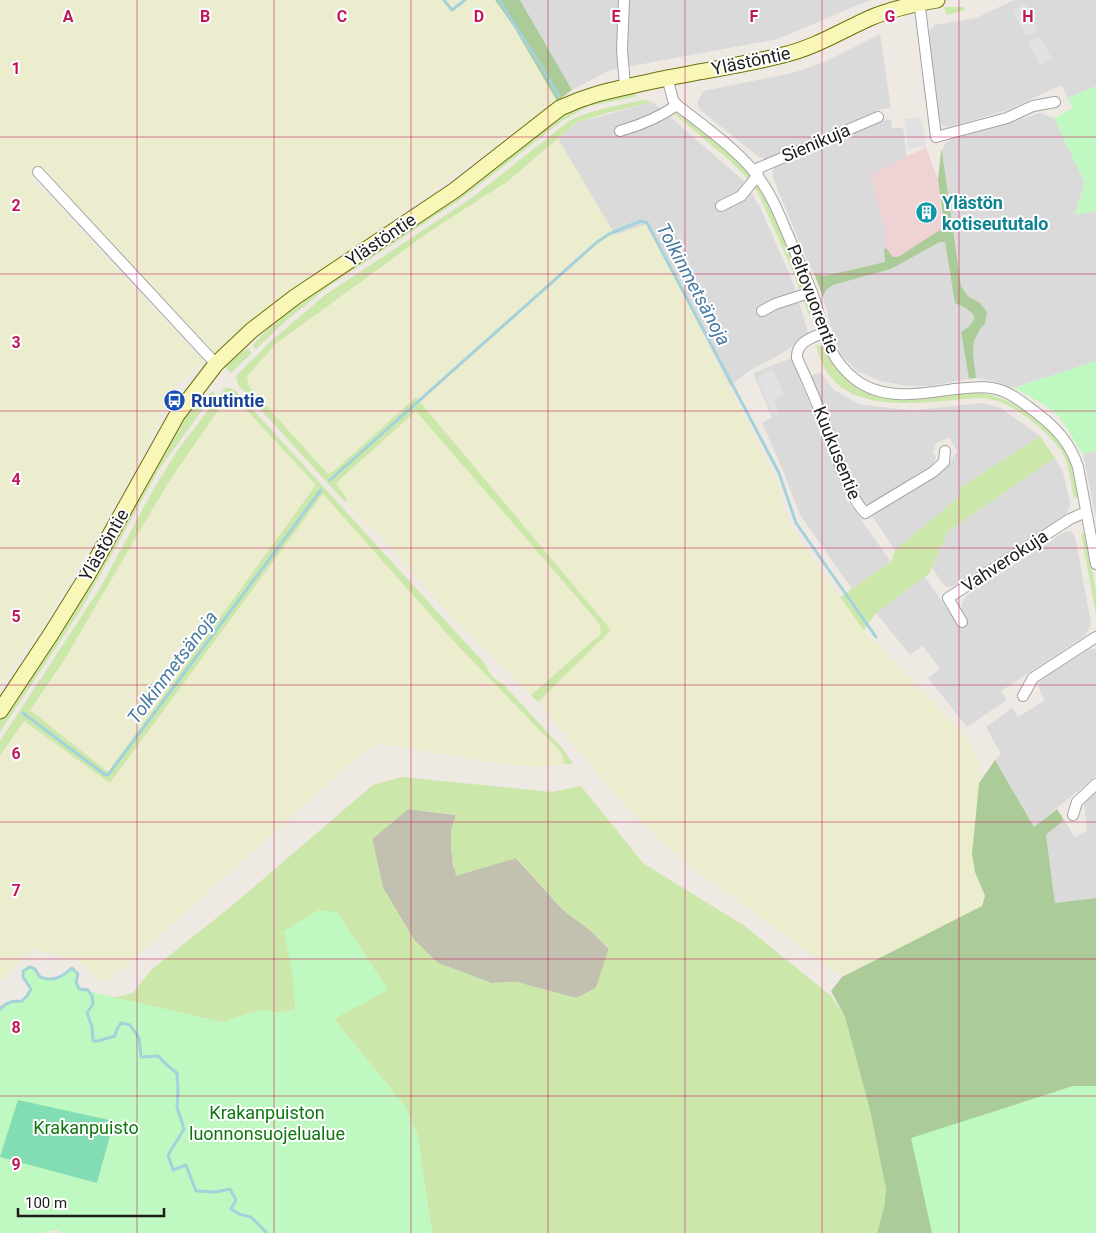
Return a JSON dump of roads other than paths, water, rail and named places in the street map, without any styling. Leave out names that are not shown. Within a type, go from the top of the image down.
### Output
[{"type":"main road","name":"Ylästöntie","points":[[0,712],[87,576],[177,415],[216,364],[252,330],[295,297],[454,190],[560,108],[590,94],[667,77],[757,61],[800,50],[818,44],[871,18],[919,2],[936,0]]},
{"type":"street","points":[[624,0],[622,50],[625,86]]},
{"type":"street","points":[[919,2],[936,137],[1007,118],[1033,106],[1056,102]]},
{"type":"street","points":[[620,131],[639,126],[668,112],[677,105],[673,100],[667,77]]},
{"type":"street","name":"Peltovuorentie","points":[[677,105],[741,157],[756,173],[773,201],[812,292],[823,333],[837,362],[847,372],[866,386],[894,394],[914,394],[979,387],[1000,390],[1014,397],[1051,424],[1067,442],[1078,467],[1096,564]]},
{"type":"street","name":"Sienikuja","points":[[756,173],[878,117]]},
{"type":"street","points":[[38,172],[216,364]]},
{"type":"street","points":[[720,206],[742,196],[756,173]]},
{"type":"street","points":[[762,311],[775,304],[812,292]]},
{"type":"street","name":"Kuukusentie","points":[[823,333],[812,337],[800,345],[797,351],[797,358],[822,416],[850,490],[856,503],[865,514],[933,472],[944,462],[945,451]]},
{"type":"street","name":"Vahverokuja","points":[[962,622],[948,598],[1070,519],[1086,512]]},
{"type":"street","points":[[1023,696],[1033,678],[1096,636]]},
{"type":"street","points":[[1073,815],[1076,802],[1096,784]]},
{"type":"waterway","points":[[444,0],[452,10],[465,0]]},
{"type":"waterway","points":[[499,0],[559,96]]},
{"type":"waterway","name":"Tolkinmetsänoja","points":[[330,480],[596,243],[609,234],[641,221],[647,223],[779,473],[796,523],[876,637]]},
{"type":"waterway","name":"Tolkinmetsänoja","points":[[23,713],[104,774],[108,775],[321,490]]},
{"type":"waterway","points":[[0,1009],[10,1002],[22,1001],[27,996],[31,989],[23,977],[23,971],[30,967],[35,969],[40,977],[49,979],[61,976],[72,968],[78,974],[76,982],[79,989],[88,990],[92,996],[93,1004],[87,1013],[92,1027],[93,1041],[115,1036],[121,1023],[130,1025],[139,1038],[141,1057],[158,1056],[177,1073],[177,1107],[184,1129],[168,1155],[173,1170],[186,1165],[196,1191],[216,1192],[230,1189],[236,1200],[231,1209],[239,1214],[251,1217],[267,1233]]},
{"type":"place","name":"Ylästön kotiseututalo","points":[[926,213]]},
{"type":"place","name":"Ruutintie","points":[[175,401]]},
{"type":"park label","name":"Krakanpuiston luonnonsuojelualue","points":[[267,1123]]},
{"type":"park label","name":"Krakanpuisto","points":[[86,1128]]}]
